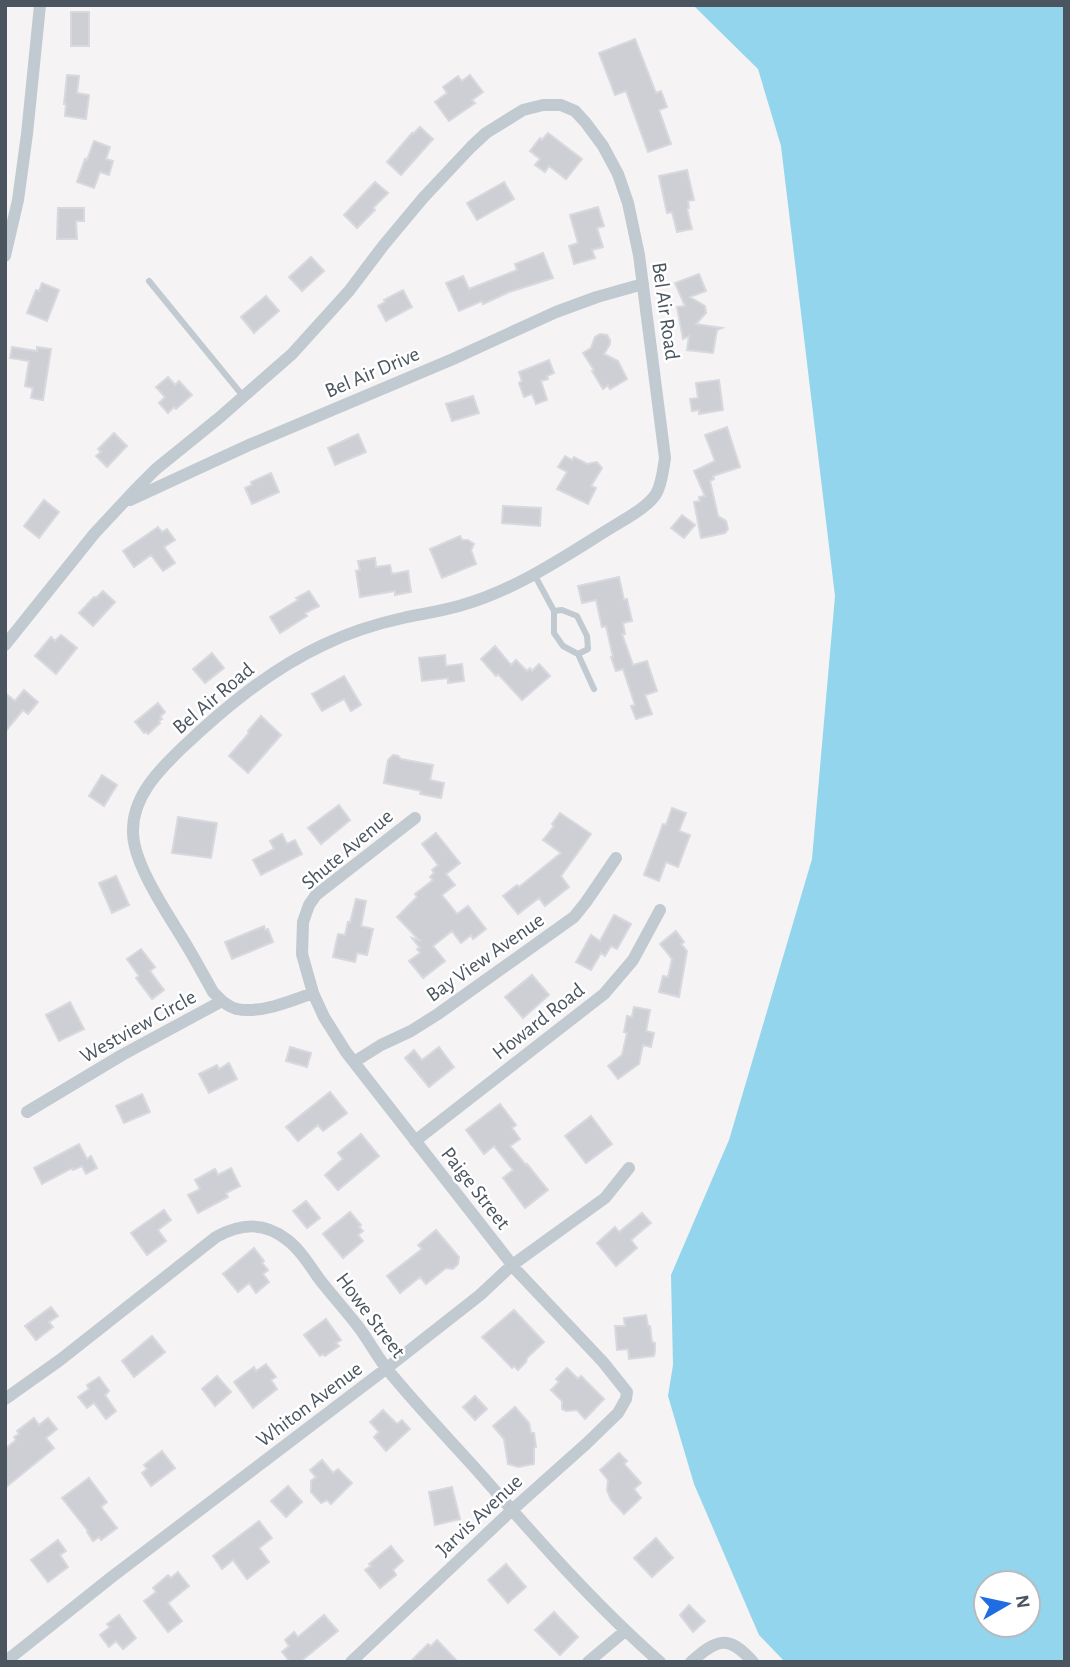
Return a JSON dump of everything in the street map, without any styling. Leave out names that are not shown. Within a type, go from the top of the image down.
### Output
[{"type":"street","points":[[5,256],[18,200],[40,5]]},
{"type":"street","name":"Bel Air Road","points":[[5,645],[70,563],[121,505],[156,469],[176,455],[292,354],[349,291],[423,198],[471,147],[496,126],[523,110],[543,105],[561,105],[575,111],[603,146],[618,174],[628,203],[639,255],[665,458],[656,494],[637,511],[575,550],[490,595],[461,606],[370,626],[322,646],[242,696],[211,721],[158,772],[143,794],[135,814],[135,846],[157,895],[213,992],[222,1001]]},
{"type":"street","name":"Bel Air Drive","points":[[121,505],[249,445],[453,359],[556,312],[643,284]]},
{"type":"street","name":"Shute Avenue","points":[[313,993],[302,954],[303,922],[309,905],[316,895],[415,818]]},
{"type":"street","name":"Bay View Avenue","points":[[354,1062],[438,1014],[574,917],[616,858]]},
{"type":"street","name":"Howard Road","points":[[415,1141],[604,994],[632,960],[660,910]]},
{"type":"street","name":"Westview Circle","points":[[27,1112],[122,1055],[222,1001],[235,1009],[251,1010],[286,1003],[313,993]]},
{"type":"street","name":"Paige Street","points":[[313,993],[324,1017],[354,1062],[415,1141],[513,1265],[603,1362],[627,1392]]},
{"type":"street","name":"Whiton Avenue","points":[[5,1662],[113,1576],[387,1368],[513,1265],[604,1198],[629,1168]]},
{"type":"street","name":"Howe Street","points":[[5,1399],[60,1360],[216,1237],[232,1228],[259,1226],[275,1232],[287,1239],[298,1251],[357,1325],[387,1368],[512,1510],[582,1588],[660,1662]]},
{"type":"street","name":"Jarvis Avenue","points":[[351,1662],[610,1421],[622,1406],[627,1392]]},
{"type":"street","points":[[587,1662],[625,1631]]},
{"type":"street","points":[[691,1662],[716,1644],[730,1643],[743,1651],[753,1662]]},
{"type":"lane","points":[[149,281],[243,397]]},
{"type":"lane","points":[[534,574],[554,611],[554,632],[563,646],[578,654],[594,689]]},
{"type":"lane","points":[[554,611],[562,610],[577,616],[587,636],[589,649],[578,654]]},
{"type":"water","points":[[693,5],[1065,5],[1065,1662],[785,1662],[759,1635],[694,1484],[668,1396],[673,1365],[671,1275],[729,1140],[812,859],[835,596],[781,146],[758,69]]},
{"type":"building","points":[[71,12],[89,12],[89,46],[71,46]]},
{"type":"building","points":[[635,39],[656,93],[661,91],[667,107],[659,110],[671,144],[648,152],[626,91],[615,95],[599,53]]},
{"type":"building","points":[[67,75],[79,76],[77,93],[89,95],[86,119],[65,116]]},
{"type":"building","points":[[470,75],[483,92],[472,100],[475,103],[449,121],[435,102],[447,93],[443,87],[458,76],[462,81]]},
{"type":"building","points":[[420,127],[433,139],[401,175],[387,162]]},
{"type":"building","points":[[548,133],[582,159],[566,179],[549,166],[545,172],[535,165],[540,159],[530,151],[540,138],[542,140]]},
{"type":"building","points":[[94,141],[110,147],[106,159],[113,161],[109,175],[100,172],[94,188],[77,182]]},
{"type":"building","points":[[687,170],[694,200],[688,201],[687,209],[692,229],[677,232],[672,212],[667,213],[659,176]]},
{"type":"building","points":[[375,182],[388,193],[357,228],[344,215]]},
{"type":"building","points":[[504,182],[514,199],[477,220],[467,203]]},
{"type":"building","points":[[598,207],[604,226],[597,228],[603,247],[592,250],[595,258],[574,264],[569,246],[578,243],[570,215]]},
{"type":"building","points":[[58,208],[84,208],[84,221],[76,221],[77,239],[57,239]]},
{"type":"building","points":[[543,253],[553,278],[459,311],[446,283],[463,276],[469,289],[517,270],[515,264]]},
{"type":"building","points":[[311,257],[324,271],[302,291],[289,277]]},
{"type":"building","points":[[699,274],[706,291],[690,297],[705,306],[706,313],[696,324],[722,328],[717,330],[713,353],[687,350],[689,336],[683,339],[677,307],[685,306],[675,283]]},
{"type":"building","points":[[42,283],[59,290],[47,321],[27,313],[36,290],[39,291]]},
{"type":"building","points":[[403,290],[412,307],[386,321],[378,306]]},
{"type":"building","points":[[266,296],[279,311],[254,333],[241,317]]},
{"type":"building","points":[[600,334],[607,335],[610,340],[604,354],[618,361],[627,379],[610,389],[608,385],[603,389],[583,353],[591,348],[595,337]]},
{"type":"building","points":[[12,347],[37,351],[37,347],[51,349],[43,400],[31,398],[33,388],[25,386],[29,361],[10,358]]},
{"type":"building","points":[[549,360],[554,373],[541,381],[547,400],[536,404],[532,394],[524,397],[519,383],[522,381],[519,372]]},
{"type":"building","points":[[168,377],[175,385],[179,381],[192,395],[168,413],[159,403],[165,397],[156,387]]},
{"type":"building","points":[[719,380],[723,410],[699,414],[699,410],[692,411],[690,399],[698,398],[696,383]]},
{"type":"building","points":[[473,396],[479,413],[452,421],[446,404]]},
{"type":"building","points":[[727,427],[740,467],[713,476],[714,479],[710,481],[718,516],[726,521],[728,529],[725,533],[701,538],[694,502],[705,496],[694,471],[715,461],[705,435]]},
{"type":"building","points":[[114,433],[127,446],[107,467],[96,456],[101,452],[98,449]]},
{"type":"building","points":[[358,434],[366,452],[335,465],[328,448]]},
{"type":"building","points":[[565,456],[572,460],[574,457],[587,464],[597,462],[602,468],[591,486],[596,488],[588,504],[557,489],[567,472],[558,467]]},
{"type":"building","points":[[271,473],[279,492],[252,504],[245,488],[252,485],[251,482]]},
{"type":"building","points":[[44,500],[59,512],[39,538],[24,526]]},
{"type":"building","points":[[503,506],[541,508],[540,526],[502,523]]},
{"type":"building","points":[[682,515],[695,525],[684,538],[671,528]]},
{"type":"building","points":[[158,527],[162,532],[167,529],[175,540],[164,547],[175,563],[163,571],[151,555],[134,567],[123,551]]},
{"type":"building","points":[[460,536],[462,540],[474,544],[471,550],[476,564],[442,578],[430,549]]},
{"type":"building","points":[[375,558],[376,567],[390,565],[392,574],[408,571],[411,592],[395,595],[395,591],[360,597],[356,571],[360,570],[358,561]]},
{"type":"building","points":[[619,577],[632,621],[623,623],[625,634],[622,634],[633,665],[647,661],[657,691],[645,695],[652,714],[636,719],[631,706],[635,705],[623,669],[616,671],[611,657],[606,626],[602,627],[596,600],[582,603],[578,586]]},
{"type":"building","points":[[103,591],[115,602],[93,626],[79,613]]},
{"type":"building","points":[[309,591],[319,606],[305,613],[307,616],[280,633],[270,617]]},
{"type":"building","points":[[61,635],[77,648],[56,674],[35,656],[51,637],[55,641]]},
{"type":"building","points":[[495,646],[511,665],[516,660],[527,671],[530,668],[532,671],[539,664],[550,676],[522,700],[481,659]]},
{"type":"building","points":[[212,653],[224,668],[205,683],[193,669]]},
{"type":"building","points":[[445,655],[446,666],[462,664],[464,681],[448,683],[448,678],[422,681],[419,658]]},
{"type":"building","points":[[344,676],[361,705],[351,711],[344,699],[322,711],[312,694]]},
{"type":"building","points":[[24,690],[38,702],[28,714],[23,710],[5,732],[5,693],[15,701]]},
{"type":"building","points":[[158,703],[165,712],[160,717],[162,719],[148,734],[144,733],[135,722]]},
{"type":"building","points":[[261,716],[281,735],[248,773],[229,756]]},
{"type":"building","points":[[393,755],[433,765],[430,780],[444,783],[441,798],[384,783],[388,760]]},
{"type":"building","points":[[102,775],[117,785],[104,806],[89,796]]},
{"type":"building","points":[[339,805],[350,820],[321,844],[308,828]]},
{"type":"building","points":[[672,808],[686,813],[679,831],[690,835],[678,867],[666,862],[659,881],[644,875],[663,824],[666,825]]},
{"type":"building","points":[[560,813],[591,834],[561,876],[569,887],[545,906],[539,898],[518,914],[503,896],[517,885],[519,887],[561,853],[543,840]]},
{"type":"building","points":[[178,817],[217,823],[211,858],[172,853]]},
{"type":"building","points":[[436,833],[460,863],[446,874],[455,885],[442,895],[457,914],[468,906],[486,929],[473,939],[471,935],[461,943],[452,931],[433,946],[445,961],[423,978],[409,961],[420,953],[417,949],[420,948],[412,938],[419,940],[397,917],[417,897],[415,894],[433,880],[430,877],[434,873],[432,870],[438,865],[422,844]]},
{"type":"building","points":[[282,834],[287,844],[295,840],[302,854],[261,875],[253,860],[274,849],[270,841]]},
{"type":"building","points":[[116,876],[129,905],[112,913],[99,883]]},
{"type":"building","points":[[356,899],[366,901],[361,926],[373,929],[367,955],[357,953],[355,962],[333,957],[338,934],[345,935]]},
{"type":"building","points":[[614,915],[631,924],[617,949],[611,946],[605,956],[601,953],[591,970],[576,962],[591,935],[600,941]]},
{"type":"building","points":[[264,926],[273,942],[232,959],[225,942]]},
{"type":"building","points":[[676,931],[687,951],[679,997],[659,992],[663,976],[668,977],[672,959],[660,944]]},
{"type":"building","points":[[141,949],[155,967],[150,971],[164,990],[152,999],[136,978],[139,976],[127,959]]},
{"type":"building","points":[[532,975],[549,995],[523,1018],[505,997]]},
{"type":"building","points":[[70,1002],[84,1029],[59,1041],[46,1015]]},
{"type":"building","points":[[634,1007],[650,1010],[646,1031],[654,1033],[651,1047],[643,1045],[639,1064],[618,1079],[608,1066],[622,1055],[627,1033],[624,1032],[627,1016],[632,1017]]},
{"type":"building","points":[[290,1047],[311,1053],[307,1067],[286,1061]]},
{"type":"building","points":[[439,1047],[454,1067],[429,1087],[405,1058],[414,1050],[422,1060]]},
{"type":"building","points":[[229,1063],[237,1079],[209,1093],[199,1074],[217,1065],[219,1069]]},
{"type":"building","points":[[330,1092],[347,1113],[323,1131],[318,1125],[298,1141],[286,1127]]},
{"type":"building","points":[[142,1094],[150,1112],[124,1123],[116,1106]]},
{"type":"building","points":[[500,1104],[516,1125],[512,1128],[520,1139],[510,1146],[548,1190],[525,1208],[503,1178],[513,1170],[494,1146],[484,1154],[466,1130]]},
{"type":"building","points":[[591,1116],[612,1144],[586,1163],[565,1136]]},
{"type":"building","points":[[361,1134],[379,1156],[338,1190],[325,1175],[343,1159],[338,1153]]},
{"type":"building","points":[[79,1144],[87,1159],[91,1156],[97,1168],[86,1174],[82,1166],[73,1170],[72,1168],[42,1184],[34,1168]]},
{"type":"building","points":[[231,1168],[240,1186],[226,1193],[228,1197],[198,1213],[188,1195],[200,1189],[195,1180],[215,1169],[218,1175]]},
{"type":"building","points":[[306,1201],[320,1218],[307,1228],[293,1211]]},
{"type":"building","points":[[164,1210],[171,1220],[158,1230],[166,1241],[147,1255],[131,1233]]},
{"type":"building","points":[[350,1212],[361,1225],[359,1227],[363,1231],[358,1235],[363,1241],[343,1258],[323,1234]]},
{"type":"building","points":[[642,1213],[651,1223],[631,1240],[637,1248],[616,1266],[597,1243],[615,1227],[619,1232]]},
{"type":"building","points":[[436,1230],[459,1257],[458,1264],[453,1269],[446,1268],[426,1284],[420,1277],[400,1293],[387,1276],[422,1249],[418,1245]]},
{"type":"building","points":[[254,1248],[268,1270],[263,1274],[269,1282],[256,1293],[249,1283],[238,1292],[223,1274]]},
{"type":"building","points":[[51,1307],[58,1316],[49,1322],[53,1327],[36,1340],[25,1326]]},
{"type":"building","points":[[514,1310],[544,1342],[518,1370],[514,1366],[512,1368],[482,1337]]},
{"type":"building","points":[[646,1315],[652,1342],[655,1343],[654,1356],[629,1359],[628,1349],[617,1350],[615,1326],[625,1326],[624,1318]]},
{"type":"building","points":[[326,1319],[341,1340],[336,1343],[339,1346],[325,1356],[320,1356],[304,1335]]},
{"type":"building","points":[[152,1336],[165,1352],[134,1377],[122,1361]]},
{"type":"building","points":[[266,1364],[276,1377],[271,1380],[277,1389],[253,1408],[234,1382],[254,1367],[256,1371]]},
{"type":"building","points":[[567,1368],[578,1379],[581,1376],[604,1399],[585,1419],[577,1410],[562,1409],[562,1401],[551,1390],[559,1382],[556,1379]]},
{"type":"building","points":[[217,1376],[231,1392],[215,1406],[202,1389]]},
{"type":"building","points":[[99,1377],[109,1391],[105,1395],[116,1411],[106,1419],[94,1403],[87,1408],[78,1397],[89,1389],[87,1385]]},
{"type":"building","points":[[475,1396],[487,1409],[475,1420],[463,1407]]},
{"type":"building","points":[[515,1407],[529,1423],[531,1433],[534,1433],[534,1464],[518,1467],[508,1464],[504,1439],[493,1426]]},
{"type":"building","points":[[383,1410],[397,1424],[402,1420],[410,1429],[386,1451],[374,1437],[379,1432],[370,1422]]},
{"type":"building","points":[[34,1418],[39,1425],[48,1418],[57,1429],[46,1438],[54,1448],[5,1488],[5,1449],[16,1440],[14,1437],[19,1434],[17,1431]]},
{"type":"building","points":[[162,1451],[175,1468],[151,1486],[142,1473],[147,1469],[144,1465]]},
{"type":"building","points":[[619,1453],[627,1461],[624,1464],[641,1483],[634,1489],[641,1498],[624,1514],[611,1500],[607,1490],[608,1480],[600,1470]]},
{"type":"building","points":[[322,1460],[333,1473],[338,1469],[352,1483],[331,1504],[327,1500],[321,1503],[311,1492],[311,1481],[316,1477],[310,1470]]},
{"type":"building","points":[[89,1478],[107,1502],[101,1507],[117,1528],[101,1540],[99,1537],[93,1541],[62,1498]]},
{"type":"building","points":[[288,1486],[302,1502],[286,1517],[271,1501]]},
{"type":"building","points":[[452,1487],[460,1519],[435,1525],[429,1492]]},
{"type":"building","points":[[259,1521],[272,1538],[259,1548],[269,1562],[247,1579],[233,1560],[222,1569],[213,1556]]},
{"type":"building","points":[[656,1538],[673,1558],[652,1577],[634,1558]]},
{"type":"building","points":[[58,1540],[66,1551],[60,1555],[68,1567],[48,1582],[31,1560]]},
{"type":"building","points":[[391,1546],[403,1561],[393,1570],[396,1575],[380,1588],[365,1570]]},
{"type":"building","points":[[506,1564],[526,1587],[508,1603],[488,1580]]},
{"type":"building","points":[[178,1572],[189,1586],[168,1603],[182,1621],[168,1632],[144,1601],[156,1592],[153,1588],[168,1575],[171,1578]]},
{"type":"building","points":[[689,1605],[705,1621],[693,1632],[680,1615]]},
{"type":"building","points":[[554,1612],[578,1637],[560,1655],[535,1630]]},
{"type":"building","points":[[119,1615],[136,1638],[123,1649],[116,1641],[109,1647],[100,1635],[110,1627],[107,1624]]},
{"type":"building","points":[[324,1615],[338,1631],[300,1662],[290,1662],[282,1652],[289,1646],[285,1640],[294,1632],[298,1637]]},
{"type":"building","points":[[437,1640],[458,1662],[410,1662],[428,1644],[431,1646]]}]
